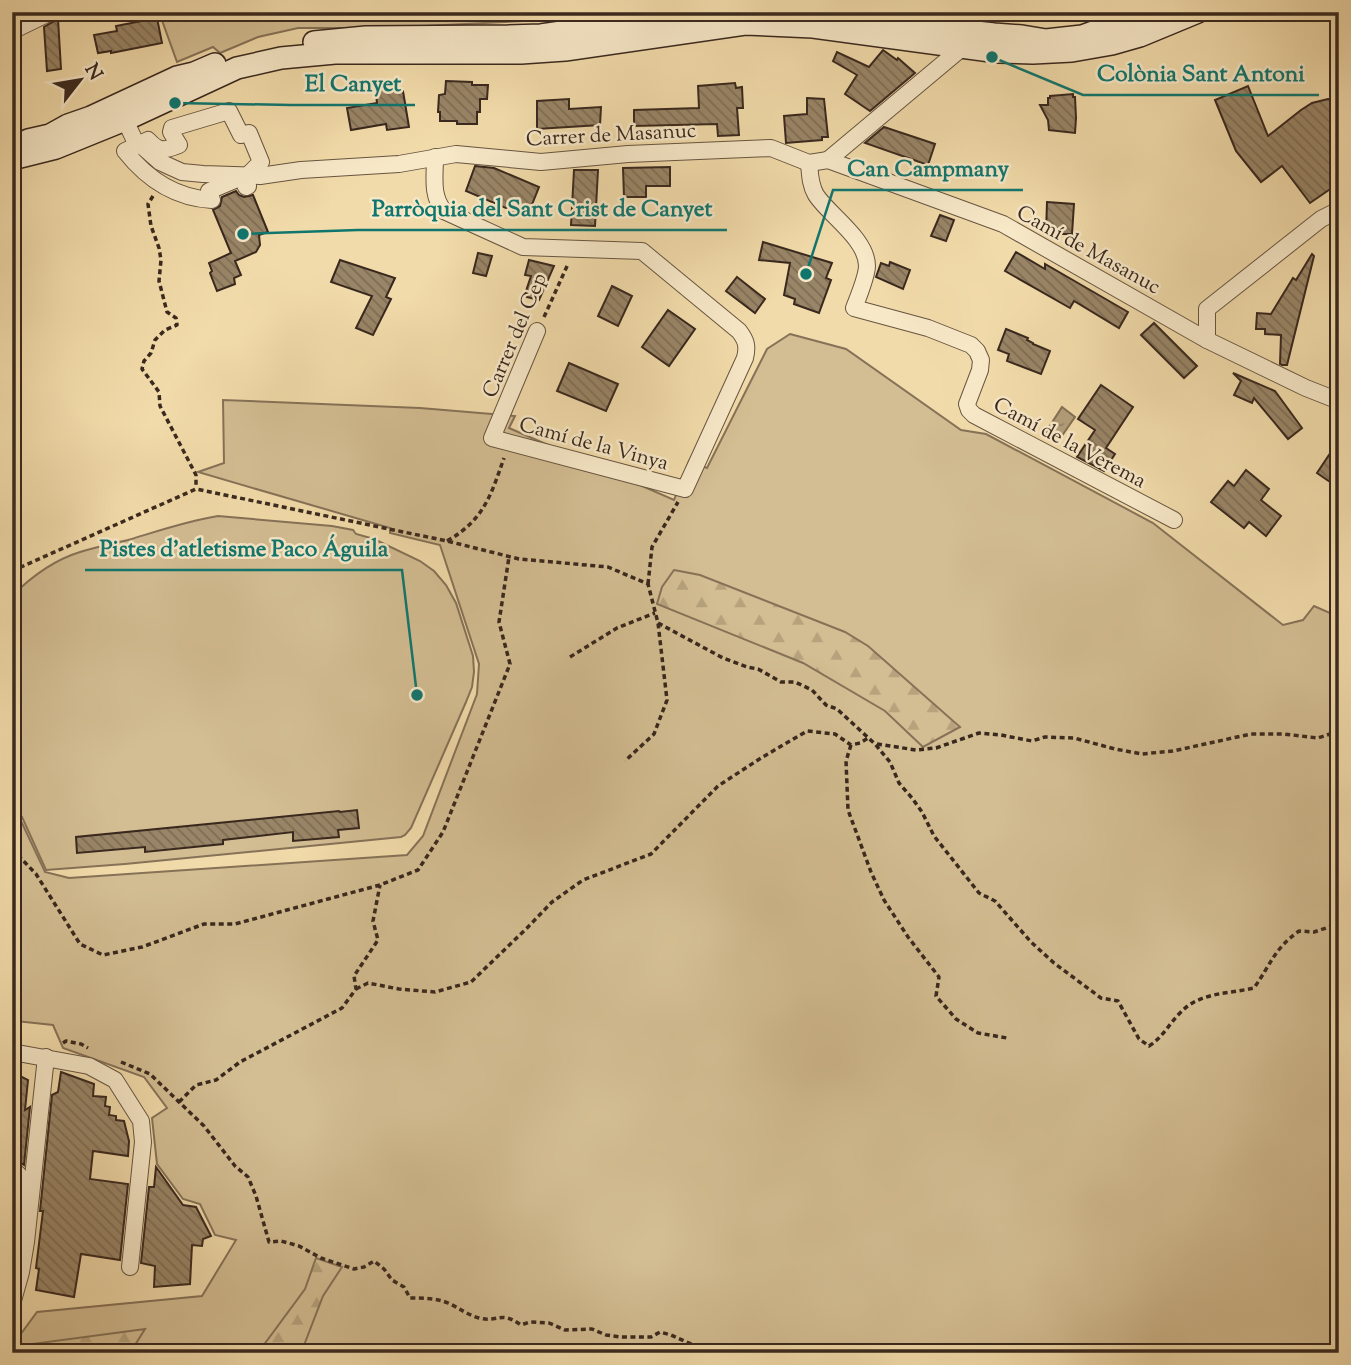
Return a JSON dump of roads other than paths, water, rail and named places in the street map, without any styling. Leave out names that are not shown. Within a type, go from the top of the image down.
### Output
[{"type":"street","points":[[12,31],[51,12]]},
{"type":"street","points":[[12,144],[50,135],[177,77],[260,50],[345,38],[541,35],[702,12]]},
{"type":"street","points":[[827,12],[1046,40],[1082,36],[1104,28],[1152,19],[1167,12]]},
{"type":"street","points":[[12,159],[55,148],[125,120],[237,68],[281,58],[335,53],[521,53],[565,50],[745,24],[813,26],[998,52],[1033,54],[1095,47],[1140,36],[1198,12]]},
{"type":"street","points":[[828,160],[969,40],[1032,46],[1046,40]]},
{"type":"street","points":[[125,120],[140,103],[184,82],[194,73]]},
{"type":"street","points":[[50,135],[61,136],[115,116],[125,120],[134,139],[139,144],[160,162],[182,172],[247,176],[261,162],[248,133],[241,135],[229,111],[172,128],[171,132],[179,145],[166,150],[155,147],[148,140],[139,144],[125,151],[151,178],[183,195],[197,199],[212,200],[209,191],[242,177],[246,187],[247,176]]},
{"type":"street","name":"Carrer de Masanuc","points":[[247,176],[399,164],[456,154],[541,163],[628,154],[771,148],[808,163]]},
{"type":"street","name":"Camí de la Vinya","points":[[435,157],[435,196],[444,211],[523,247],[642,251],[739,331],[747,344],[745,358],[685,489],[492,438]]},
{"type":"street","name":"Camí de Masanuc","points":[[808,163],[828,160],[1003,224],[1207,341],[1339,401]]},
{"type":"street","name":"Camí de la Verema","points":[[808,163],[811,184],[816,195],[853,235],[864,252],[867,266],[854,308],[928,328],[971,345],[981,360],[967,404],[974,415],[1174,520]]},
{"type":"street","points":[[1207,341],[1207,309],[1321,219],[1339,210]]},
{"type":"street","name":"Carrer del Cep","points":[[492,438],[537,331]]},
{"type":"street","points":[[12,1052],[89,1066],[115,1080],[141,1121],[144,1142],[131,1267]]},
{"type":"street","points":[[12,1304],[26,1242],[46,1057]]},
{"type":"street","points":[[12,1169],[19,1175],[18,1225],[26,1242]]},
{"type":"water","points":[[1062,407],[1075,417],[1057,443],[1044,435]]},
{"type":"place","name":"Colònia Sant Antoni","points":[[992,57]]},
{"type":"place","name":"El Canyet","points":[[175,103]]},
{"type":"place","name":"Parròquia del Sant Crist de Canyet","points":[[243,234]]},
{"type":"place","name":"Can Campmany","points":[[806,274]]},
{"type":"place","name":"Pistes d'atletisme Paco Águila","points":[[417,695]]}]
